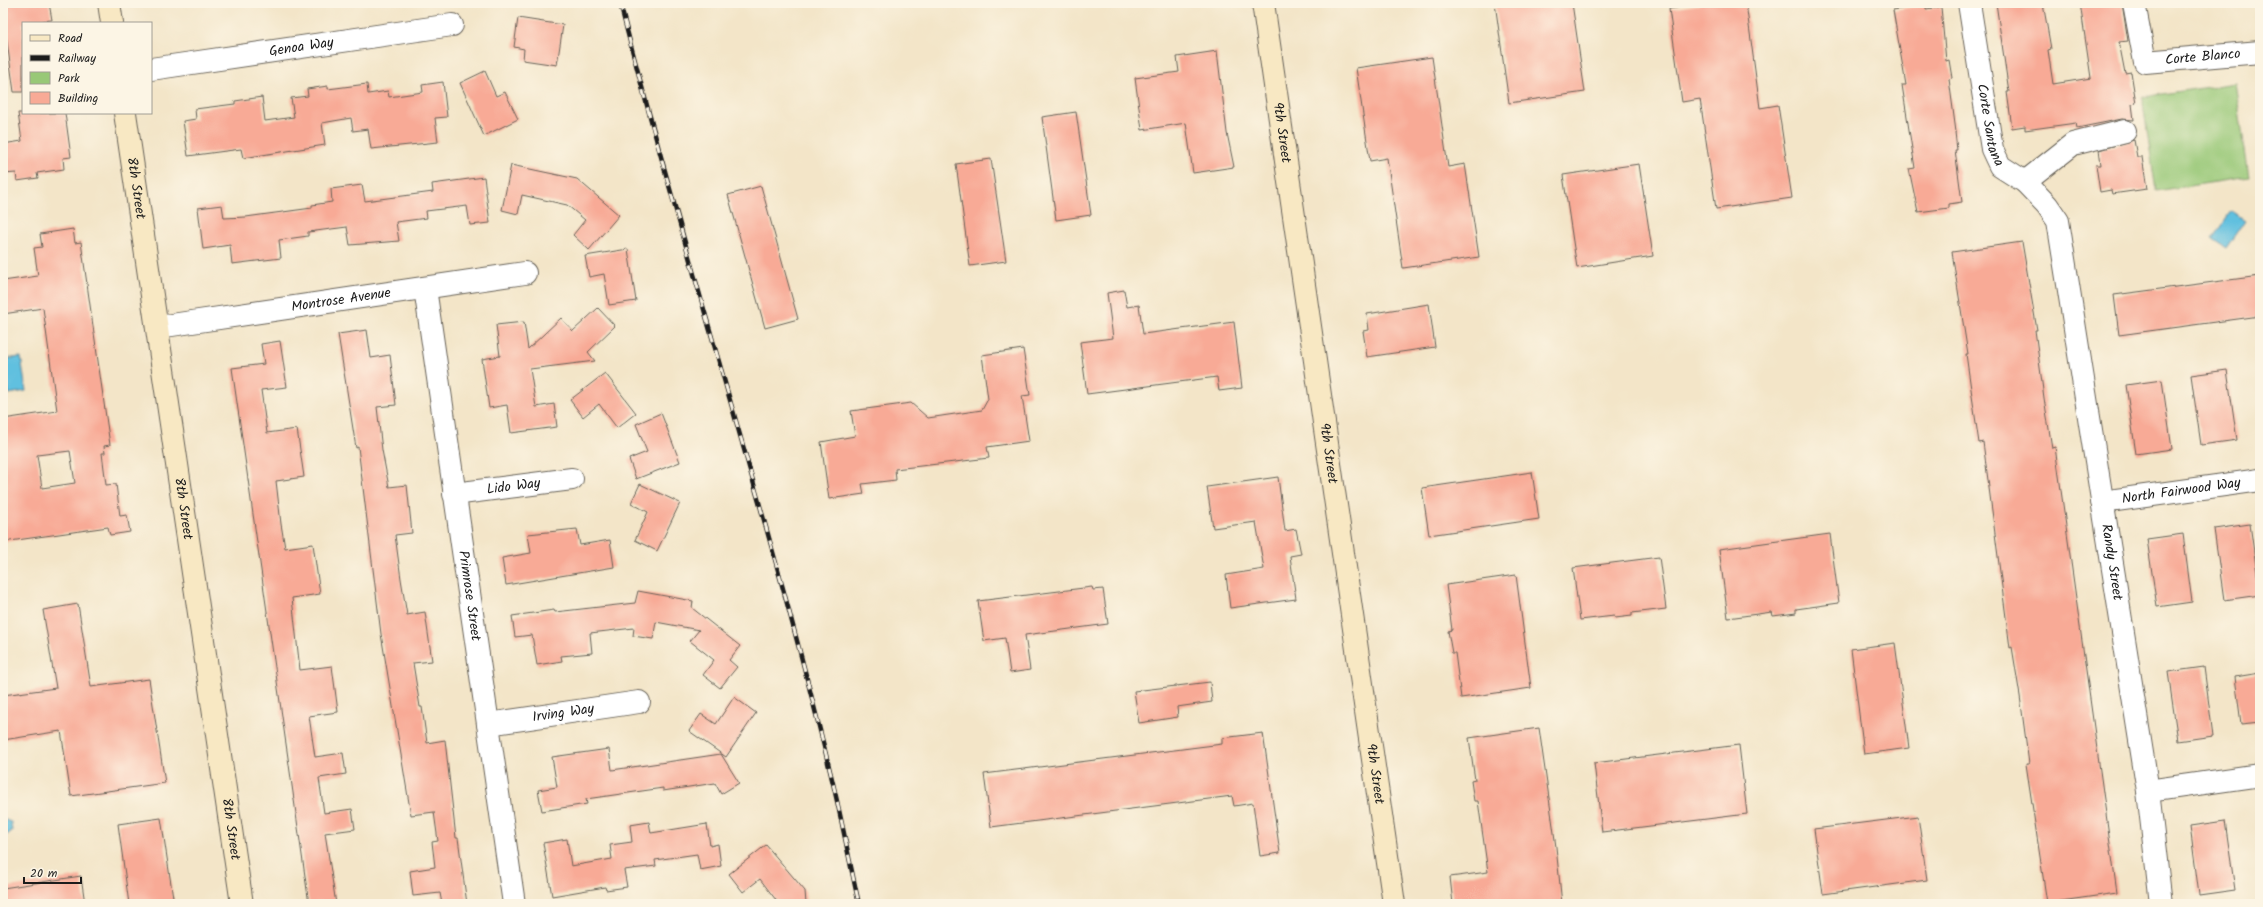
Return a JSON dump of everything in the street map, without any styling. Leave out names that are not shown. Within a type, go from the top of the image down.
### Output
[{"type":"street","points":[[110,3],[112,22]]},
{"type":"street","name":"9th Street","points":[[1263,3],[1394,904]]},
{"type":"street","name":"Corte Santana","points":[[1969,3],[1992,149],[2000,166],[2025,182],[2053,213]]},
{"type":"street","name":"Corte Blanco","points":[[2134,3],[2145,62],[2260,52]]},
{"type":"street","name":"Genoa Way","points":[[152,69],[452,25]]},
{"type":"street","name":"8th Street","points":[[125,114],[158,327],[242,904]]},
{"type":"street","points":[[2025,182],[2074,144],[2125,131]]},
{"type":"street","name":"Randy Street","points":[[2053,213],[2102,502],[2148,791],[2161,904]]},
{"type":"street","name":"Montrose Avenue","points":[[158,327],[525,273]]},
{"type":"street","name":"Primrose Street","points":[[424,288],[514,904]]},
{"type":"street","name":"Lido Way","points":[[454,494],[572,479]]},
{"type":"street","name":"North Fairwood Way","points":[[2102,502],[2260,480]]},
{"type":"street","name":"Irving Way","points":[[488,724],[639,702]]},
{"type":"street","points":[[2148,791],[2260,774]]},
{"type":"green space","points":[[2235,83],[2249,177],[2156,191],[2142,97]]},
{"type":"water","points":[[2231,211],[2245,220],[2226,248],[2212,239]]},
{"type":"water","points":[[21,357],[26,391],[9,394],[4,359]]},
{"type":"water","points":[[3,819],[11,822],[12,831],[4,837]]},
{"type":"building","points":[[3,3],[49,3],[52,20],[44,22],[22,22],[22,92],[14,92],[5,27],[3,27]]},
{"type":"building","points":[[1495,3],[1521,3],[1521,6],[1545,3],[1572,3],[1585,92],[1509,103]]},
{"type":"building","points":[[1709,3],[1746,3],[1760,108],[1778,105],[1792,198],[1716,209],[1700,99],[1682,102],[1669,9]]},
{"type":"building","points":[[1996,3],[2043,3],[2051,49],[2048,50],[2053,84],[2091,78],[2080,3],[2122,3],[2128,41],[2119,42],[2125,73],[2131,72],[2136,103],[2132,104],[2134,120],[2122,119],[2077,128],[2076,123],[2025,130],[2025,126],[2012,128],[2007,92],[2009,92]]},
{"type":"building","points":[[1926,5],[1926,9],[1941,7],[1946,61],[1949,60],[1952,78],[1949,79],[1956,132],[1957,150],[1955,150],[1962,202],[1949,204],[1949,208],[1918,212],[1909,169],[1915,168],[1902,85],[1906,85],[1893,10]]},
{"type":"building","points":[[518,18],[563,25],[557,65],[523,60],[524,49],[514,47]]},
{"type":"building","points":[[1217,51],[1227,133],[1234,167],[1193,173],[1186,123],[1142,130],[1135,78],[1179,72],[1177,57]]},
{"type":"building","points":[[1432,57],[1448,167],[1465,164],[1479,257],[1403,268],[1387,158],[1370,161],[1356,68]]},
{"type":"building","points":[[485,71],[496,96],[505,92],[518,119],[484,136],[460,83]]},
{"type":"building","points":[[443,82],[447,117],[435,118],[438,142],[371,149],[368,129],[353,131],[351,118],[322,123],[325,145],[243,158],[241,149],[188,156],[183,121],[196,119],[195,109],[235,104],[235,101],[262,97],[265,121],[294,117],[291,98],[308,96],[307,89],[328,86],[328,89],[367,84],[368,94],[388,91],[389,97],[423,92],[422,85]]},
{"type":"building","points":[[1076,112],[1091,215],[1056,220],[1042,117]]},
{"type":"building","points":[[18,113],[65,114],[71,157],[63,158],[64,169],[37,173],[38,178],[17,181],[16,173],[3,174],[3,144],[22,141]]},
{"type":"building","points":[[2134,140],[2137,157],[2142,157],[2147,189],[2112,194],[2111,190],[2100,192],[2096,165],[2101,165],[2099,150]]},
{"type":"building","points":[[991,159],[1006,261],[970,266],[956,164]]},
{"type":"building","points":[[1639,164],[1653,256],[1577,268],[1563,175]]},
{"type":"building","points":[[511,165],[577,179],[619,215],[589,250],[573,235],[585,220],[567,205],[522,195],[518,214],[502,210]]},
{"type":"building","points":[[484,177],[490,223],[470,225],[467,206],[426,211],[427,218],[396,222],[399,241],[350,245],[347,227],[308,232],[308,236],[279,240],[281,258],[232,264],[230,245],[203,249],[198,208],[222,205],[224,218],[246,217],[312,208],[312,205],[332,202],[331,189],[362,185],[365,201],[433,192],[432,184]]},
{"type":"building","points":[[761,186],[798,319],[765,328],[728,195]]},
{"type":"building","points":[[73,229],[75,243],[81,242],[110,445],[104,446],[105,453],[102,453],[106,485],[116,484],[120,516],[127,515],[130,532],[110,535],[108,527],[3,542],[3,419],[57,411],[43,308],[3,314],[3,281],[38,276],[34,248],[42,247],[40,234]],"holes":[[[70,451],[75,483],[42,488],[37,455]]]},
{"type":"building","points":[[2022,242],[2037,330],[2035,330],[2052,448],[2055,447],[2117,893],[2047,903],[2026,764],[2029,764],[2020,696],[2012,647],[2010,648],[1983,442],[1979,443],[1966,354],[1968,354],[1952,252]]},
{"type":"building","points":[[628,249],[636,301],[609,305],[604,274],[589,277],[585,256]]},
{"type":"building","points":[[2260,276],[2260,316],[2119,335],[2114,295]]},
{"type":"building","points":[[1124,290],[1127,307],[1139,305],[1143,334],[1234,322],[1242,388],[1219,391],[1217,377],[1087,394],[1080,342],[1113,338],[1107,293]]},
{"type":"building","points":[[1429,304],[1435,347],[1367,357],[1363,331],[1369,330],[1367,314]]},
{"type":"building","points":[[598,308],[615,326],[588,352],[595,361],[530,369],[536,407],[554,404],[557,427],[511,433],[507,405],[489,408],[482,359],[500,356],[496,325],[524,322],[528,349],[561,318],[573,331]]},
{"type":"building","points":[[367,330],[371,358],[390,355],[396,405],[377,407],[382,450],[389,487],[407,485],[412,533],[395,535],[401,579],[407,615],[425,612],[432,661],[413,663],[420,707],[422,707],[427,743],[445,740],[456,838],[458,838],[467,904],[442,904],[440,893],[413,896],[410,871],[435,867],[432,842],[438,841],[434,812],[411,815],[381,634],[358,447],[356,448],[338,334]]},
{"type":"building","points":[[280,341],[287,387],[261,390],[267,433],[297,429],[304,477],[276,481],[281,524],[285,548],[313,544],[320,594],[292,598],[300,670],[332,666],[338,712],[309,716],[315,757],[343,753],[346,774],[319,778],[324,813],[352,809],[355,829],[325,833],[336,904],[309,904],[232,368],[264,364],[261,344]]},
{"type":"building","points":[[1023,349],[1030,395],[1022,396],[1029,441],[987,447],[989,458],[895,469],[896,480],[862,484],[864,494],[829,499],[821,442],[855,436],[851,411],[911,403],[928,418],[982,410],[988,399],[982,355]]},
{"type":"building","points":[[2227,370],[2237,440],[2201,445],[2191,375]]},
{"type":"building","points":[[605,373],[636,413],[617,428],[599,404],[583,417],[570,400]]},
{"type":"building","points":[[2162,380],[2172,449],[2136,454],[2126,385]]},
{"type":"building","points":[[661,413],[680,462],[636,479],[629,459],[647,452],[636,424]]},
{"type":"building","points":[[1532,472],[1539,519],[1429,535],[1422,488]]},
{"type":"building","points":[[1278,477],[1285,531],[1296,529],[1301,554],[1290,556],[1296,599],[1230,608],[1226,575],[1264,569],[1256,522],[1213,528],[1207,487]]},
{"type":"building","points":[[640,484],[680,503],[657,551],[635,540],[648,512],[631,503]]},
{"type":"building","points":[[2250,524],[2260,595],[2224,600],[2214,529]]},
{"type":"building","points":[[577,529],[580,545],[610,540],[614,567],[506,585],[502,558],[531,553],[528,534]]},
{"type":"building","points":[[1830,534],[1839,603],[1796,609],[1796,613],[1773,616],[1772,612],[1728,618],[1719,549]]},
{"type":"building","points":[[2183,534],[2192,602],[2157,607],[2147,539]]},
{"type":"building","points":[[1659,557],[1666,609],[1632,613],[1632,616],[1615,618],[1614,616],[1580,620],[1573,568]]},
{"type":"building","points":[[1516,575],[1531,688],[1461,698],[1455,653],[1452,653],[1448,631],[1452,630],[1446,585]]},
{"type":"building","points":[[1092,587],[1093,590],[1103,589],[1108,624],[1025,635],[1030,670],[1010,673],[1005,638],[984,641],[978,601]]},
{"type":"building","points":[[638,591],[693,601],[692,608],[740,646],[729,660],[737,667],[720,688],[703,675],[714,660],[690,641],[699,630],[656,622],[653,639],[633,636],[634,628],[590,633],[592,653],[561,656],[562,661],[537,665],[532,635],[515,637],[512,616],[554,610],[555,612],[635,603]]},
{"type":"building","points":[[78,604],[91,687],[149,679],[165,783],[71,796],[61,731],[3,740],[3,695],[56,688],[43,610]]},
{"type":"building","points":[[1895,643],[1909,748],[1864,754],[1851,649]]},
{"type":"building","points":[[2204,667],[2213,736],[2178,741],[2168,672]]},
{"type":"building","points":[[2260,673],[2260,722],[2241,724],[2235,677]]},
{"type":"building","points":[[1210,682],[1212,702],[1177,707],[1178,717],[1139,723],[1134,691]]},
{"type":"building","points":[[734,697],[756,713],[726,757],[689,731],[701,714],[716,724]]},
{"type":"building","points":[[1539,728],[1556,847],[1562,904],[1453,904],[1450,877],[1488,872],[1478,801],[1474,801],[1471,781],[1475,780],[1469,738]]},
{"type":"building","points":[[1263,733],[1280,853],[1260,856],[1253,803],[1234,806],[1232,796],[991,827],[984,774],[1222,744],[1222,738]]},
{"type":"building","points":[[1739,745],[1747,814],[1602,832],[1594,763]]},
{"type":"building","points":[[609,749],[612,770],[721,754],[739,783],[721,794],[715,783],[663,791],[663,788],[586,799],[587,804],[542,811],[538,790],[557,787],[552,757]]},
{"type":"building","points":[[1918,816],[1927,880],[1823,894],[1814,829]]},
{"type":"building","points":[[161,818],[174,904],[129,904],[118,824]]},
{"type":"building","points":[[2225,821],[2235,890],[2199,895],[2190,826]]},
{"type":"building","points":[[649,822],[651,833],[707,824],[710,846],[718,844],[721,866],[700,870],[697,854],[655,860],[656,866],[624,870],[627,887],[606,890],[605,887],[552,896],[543,843],[567,839],[571,866],[612,859],[610,845],[632,842],[630,825]]},
{"type":"building","points":[[766,845],[805,891],[806,904],[779,904],[760,879],[743,892],[729,874]]},
{"type":"building","points":[[81,876],[85,904],[3,904],[3,888]]},
{"type":"railway","points":[[620,3],[645,99],[806,674],[834,788],[859,904]]}]
